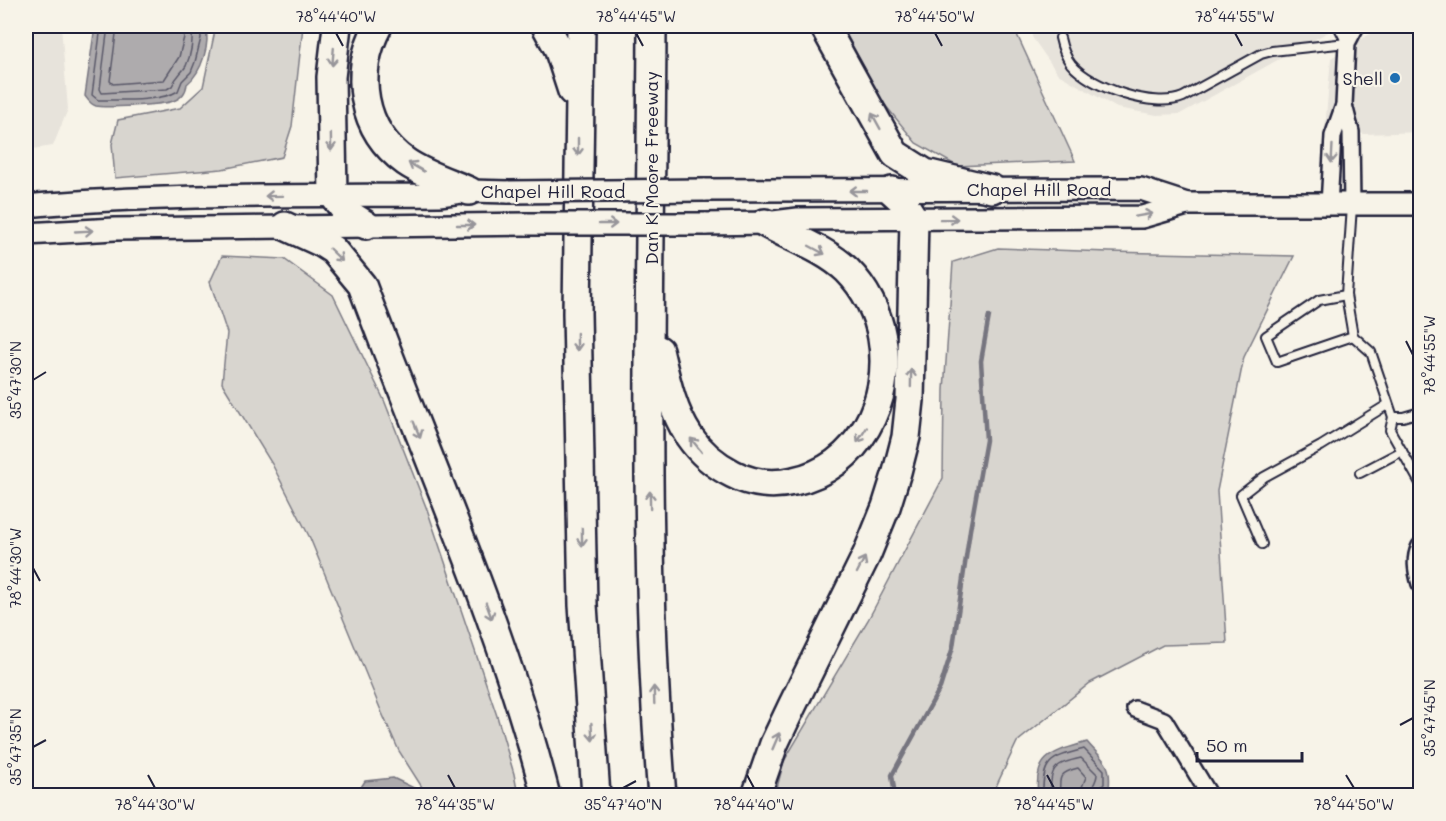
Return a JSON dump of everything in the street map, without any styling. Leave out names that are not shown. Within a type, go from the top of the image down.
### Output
[{"type":"highway","points":[[337,26],[331,77],[333,195],[347,213],[366,225]]},
{"type":"highway","points":[[378,26],[367,53],[363,78],[369,111],[376,128],[394,152],[408,163],[469,191]]},
{"type":"highway","points":[[546,26],[558,48],[578,109]]},
{"type":"highway","points":[[581,26],[578,109],[577,313],[583,605],[596,795]]},
{"type":"highway","name":"Dan K Moore Freeway","points":[[650,310],[652,26]]},
{"type":"highway","points":[[824,26],[895,154],[925,173],[992,189]]},
{"type":"highway","points":[[756,795],[774,744],[867,554],[886,507],[906,437],[910,400],[914,219],[902,200],[892,191]]},
{"type":"highway","points":[[650,310],[677,414],[689,437],[705,456],[738,477],[775,484],[814,475],[837,462],[864,431],[875,410],[882,389],[885,375],[884,347],[877,317],[864,292],[838,262],[765,223]]},
{"type":"highway","points":[[285,226],[333,250],[362,285],[500,642],[546,795]]},
{"type":"highway","points":[[650,310],[648,426],[654,700],[662,795]]},
{"type":"main road","name":"Chapel Hill Road","points":[[26,206],[96,201],[333,195],[439,195],[469,191],[992,189],[1141,189],[1187,204]]},
{"type":"main road","name":"Chapel Hill Road","points":[[26,234],[115,229],[285,226],[705,224],[765,223],[798,219],[1142,217],[1187,204],[1352,206],[1420,204]]},
{"type":"street","points":[[1329,205],[1333,136],[1344,105],[1347,43],[1356,26]]},
{"type":"street","points":[[1344,105],[1351,132],[1352,206]]},
{"type":"street","points":[[1418,550],[1416,567],[1420,584]]},
{"type":"street","points":[[1135,710],[1164,720],[1210,795]]},
{"type":"lane","points":[[1060,38],[1063,50],[1072,65],[1089,79],[1120,93],[1174,101],[1261,54],[1347,43],[1338,26]]},
{"type":"lane","points":[[1352,206],[1346,295],[1353,336],[1371,352],[1386,392],[1387,405],[1393,417],[1390,430],[1420,483]]},
{"type":"lane","points":[[1346,295],[1319,300],[1266,336],[1277,362],[1353,336]]},
{"type":"lane","points":[[1262,544],[1241,495],[1263,477],[1320,446],[1387,405]]},
{"type":"lane","points":[[1393,417],[1403,417],[1420,412]]},
{"type":"lane","points":[[1360,473],[1402,451]]},
{"type":"shaded area","points":[[26,26],[61,26],[68,109],[53,146],[26,150]]},
{"type":"shaded area","points":[[216,26],[303,26],[292,126],[282,157],[222,169],[115,178],[112,144],[118,120],[180,108],[203,87]]},
{"type":"shaded area","points":[[842,26],[1013,26],[1075,161],[957,166],[916,143],[881,100]]},
{"type":"shaded area","points":[[1043,26],[1339,26],[1180,114],[1157,115],[1117,108],[1058,74],[1032,37],[1032,31]]},
{"type":"shaded area","points":[[1383,26],[1420,26],[1420,132],[1365,134],[1325,129],[1331,58]]},
{"type":"shaded area","points":[[998,248],[1294,256],[1244,357],[1217,491],[1227,643],[1163,645],[1090,683],[1017,742],[992,795],[775,795],[784,761],[868,620],[943,478],[944,390],[953,262]]},
{"type":"shaded area","points":[[222,256],[284,259],[333,295],[384,400],[428,512],[497,716],[518,795],[427,795],[399,751],[310,538],[272,464],[222,383],[227,333],[210,282]]},
{"type":"water","points":[[95,26],[205,26],[206,49],[197,72],[187,84],[183,95],[176,100],[147,105],[96,106],[85,96]]},
{"type":"water","points":[[1087,742],[1105,762],[1109,772],[1109,788],[1100,795],[1038,795],[1039,771],[1048,757]]},
{"type":"water","points":[[393,778],[416,789],[419,795],[356,795],[365,781]]},
{"type":"waterway","points":[[895,796],[892,775],[940,688],[953,647],[986,440],[981,361],[989,316]]},
{"type":"place","name":"Shell","points":[[1395,78]]}]
